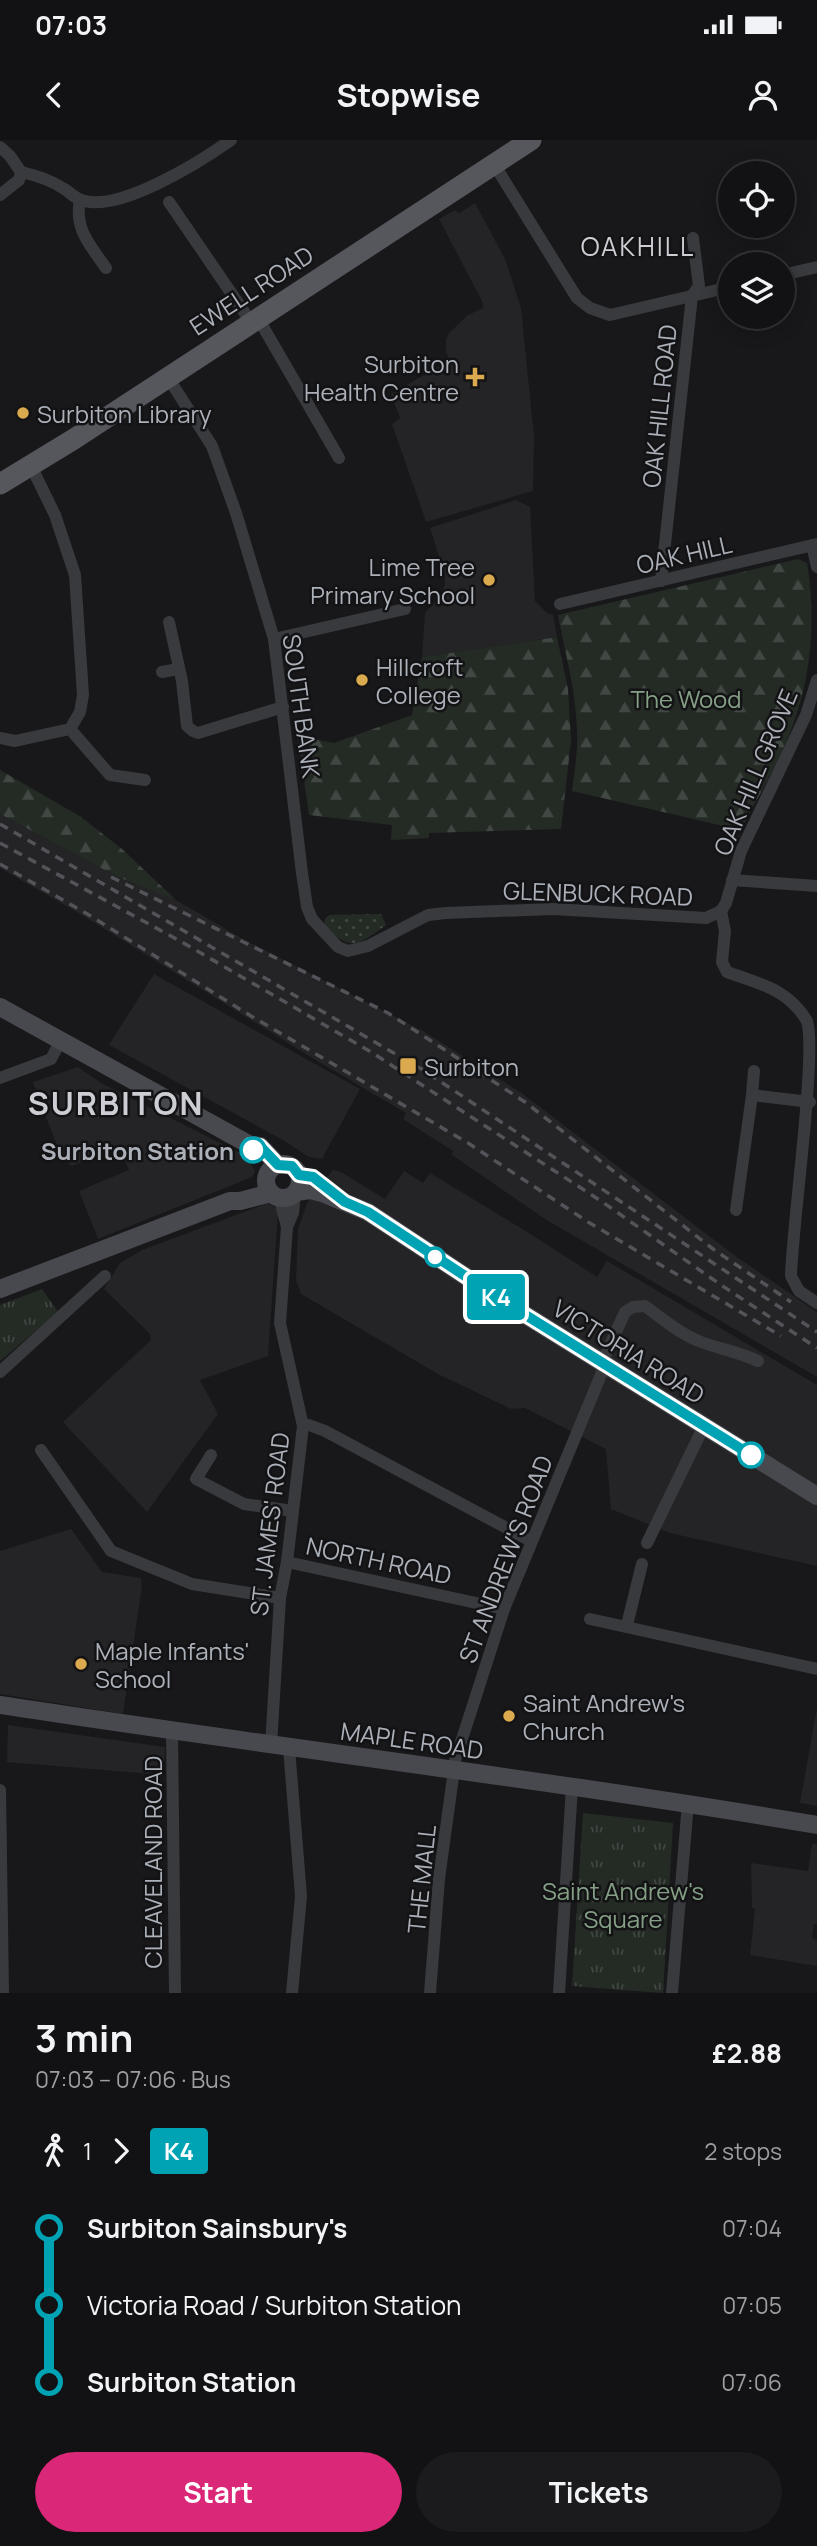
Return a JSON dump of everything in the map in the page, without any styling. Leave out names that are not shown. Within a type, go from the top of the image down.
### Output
[{"type":"main road","name":"EWELL ROAD","points":[[0,484],[531,140]]},
{"type":"main road","name":"VICTORIA ROAD","points":[[0,1007],[250,1145],[260,1146],[282,1183],[313,1177],[345,1202],[368,1212],[604,1364],[817,1496]]},
{"type":"main road","points":[[0,1289],[282,1183]]},
{"type":"main road","name":"MAPLE ROAD","points":[[0,1705],[688,1803],[817,1825]]},
{"type":"street","points":[[207,140],[216,150]]},
{"type":"street","points":[[0,147],[21,172],[45,178],[80,200],[102,203],[131,196],[231,140]]},
{"type":"street","points":[[494,164],[578,298],[590,308],[610,315],[718,290]]},
{"type":"street","points":[[0,195],[19,180],[21,172]]},
{"type":"street","points":[[80,200],[77,215],[82,233],[106,268]]},
{"type":"street","points":[[169,202],[254,320],[339,458]]},
{"type":"street","name":"OAK HILL ROAD","points":[[661,580],[692,296],[699,286],[692,238]]},
{"type":"street","points":[[795,272],[817,267]]},
{"type":"street","name":"SOUTH BANK","points":[[167,376],[212,446],[236,513],[274,639],[307,907],[312,919],[338,947],[348,951],[358,950]]},
{"type":"street","points":[[0,738],[15,741],[70,729],[80,712],[83,695],[75,575],[55,514],[31,466]]},
{"type":"street","points":[[815,545],[817,567]]},
{"type":"street","name":"OAK HILL","points":[[560,604],[815,545]]},
{"type":"street","points":[[274,639],[405,609]]},
{"type":"street","points":[[169,622],[186,705],[187,726],[192,731],[198,733],[283,707]]},
{"type":"street","points":[[162,672],[178,669]]},
{"type":"street","name":"OAK HILL GROVE","points":[[721,911],[726,903],[741,851],[806,715],[817,680]]},
{"type":"street","points":[[70,729],[110,775],[145,780]]},
{"type":"street","points":[[732,880],[817,886]]},
{"type":"street","name":"GLENBUCK ROAD","points":[[358,950],[428,915],[446,913],[553,909],[706,918],[721,911],[725,931],[722,962],[727,972],[767,984],[784,995],[801,1012],[812,1030],[814,1044],[810,1102],[791,1276],[799,1291],[817,1303]]},
{"type":"street","points":[[0,1078],[51,1059],[61,1040]]},
{"type":"street","points":[[736,1210],[734,1189],[754,1071]]},
{"type":"street","points":[[752,1095],[810,1102]]},
{"type":"street","name":"ST. JAMES' ROAD","points":[[271,1745],[280,1598],[287,1562],[303,1426],[280,1322],[286,1227],[293,1213],[282,1183]]},
{"type":"street","points":[[0,1372],[105,1276]]},
{"type":"street","name":"ST ANDREW'S ROAD","points":[[452,1770],[504,1609],[625,1312],[633,1307],[645,1306],[698,1340],[758,1361]]},
{"type":"street","points":[[303,1426],[309,1425],[325,1431],[531,1541]]},
{"type":"street","points":[[647,1542],[704,1426]]},
{"type":"street","points":[[41,1450],[111,1551],[192,1584],[280,1598]]},
{"type":"street","points":[[211,1455],[196,1479],[244,1504],[293,1511]]},
{"type":"street","name":"NORTH ROAD","points":[[287,1562],[504,1609]]},
{"type":"street","points":[[627,1625],[642,1564]]},
{"type":"street","points":[[590,1619],[817,1669]]},
{"type":"street","name":"CLEAVELAND ROAD","points":[[172,1731],[175,1993]]},
{"type":"street","points":[[289,1748],[301,1896],[292,1993]]},
{"type":"street","name":"THE MALL","points":[[430,1993],[439,1879],[452,1770]]},
{"type":"street","points":[[559,1993],[572,1787]]},
{"type":"street","points":[[0,1790],[3,1993]]},
{"type":"street","points":[[672,1993],[688,1803]]},
{"type":"shaded area","name":"Surbiton Health Centre","points":[[475,203],[505,259],[521,308],[534,436],[533,491],[426,522],[392,424],[400,418],[391,394],[450,360],[446,352],[446,340],[450,332],[468,315],[483,308],[483,303],[439,219],[455,210],[459,213]]},
{"type":"shaded area","name":"Lime Tree Primary School","points":[[516,500],[530,507],[535,601],[547,613],[553,615],[557,637],[422,657],[425,613],[442,595],[445,584],[445,575],[430,528]]},
{"type":"shaded area","points":[[0,814],[118,877],[176,900],[243,939],[423,1031],[523,1094],[734,1255],[817,1312],[817,1377],[545,1219],[452,1155],[453,1151],[403,1119],[406,1113],[82,915],[0,868]]},
{"type":"shaded area","points":[[154,974],[360,1089],[322,1159],[309,1157],[283,1140],[109,1045]]},
{"type":"shaded area","points":[[78,1067],[101,1083],[240,1153],[255,1171],[252,1177],[98,1239],[79,1191],[129,1170],[120,1147],[72,1166],[62,1159],[33,1082]]},
{"type":"shaded area","points":[[333,1170],[341,1172],[385,1199],[404,1171],[423,1183],[430,1173],[597,1277],[607,1261],[817,1385],[817,1566],[670,1533],[611,1509],[606,1449],[525,1408],[511,1409],[438,1374],[301,1294],[296,1280],[298,1229],[307,1203]]},
{"type":"shaded area","points":[[268,1203],[278,1212],[268,1356],[200,1380],[218,1414],[147,1512],[63,1422],[151,1340],[150,1334],[104,1289],[120,1263],[142,1250]]},
{"type":"shaded area","points":[[71,1529],[102,1572],[141,1578],[123,1714],[0,1694],[0,1551]]},
{"type":"shaded area","points":[[817,1708],[817,1806],[800,1803]]},
{"type":"shaded area","points":[[8,1725],[165,1747],[164,1775],[7,1762]]},
{"type":"shaded area","points":[[812,1844],[817,1844],[817,1924],[814,1924],[812,1938],[817,1941],[817,1966],[750,1955],[755,1909],[752,1908],[751,1863],[808,1871]]},
{"type":"green space","name":"The Wood","points":[[798,559],[807,563],[810,585],[811,630],[807,675],[787,740],[741,830],[572,791],[577,753],[576,715],[558,615]]},
{"type":"green space","points":[[557,637],[568,689],[571,741],[561,829],[429,833],[429,838],[391,840],[392,825],[309,815],[298,736],[334,743],[412,715],[422,657]]},
{"type":"green space","points":[[0,770],[81,817],[122,849],[176,900],[118,877],[0,814]]},
{"type":"green space","points":[[381,914],[386,925],[355,943],[342,940],[324,926],[329,915]]},
{"type":"green space","points":[[42,1289],[58,1312],[0,1361],[0,1305]]},
{"type":"green space","name":"Saint Andrew's Square","points":[[583,1813],[673,1823],[663,1993],[572,1986]]},
{"type":"railway","points":[[0,824],[423,1070],[817,1332]]},
{"type":"railway","points":[[0,843],[180,941],[371,1052],[601,1201],[817,1348]]},
{"type":"railway","points":[[0,864],[468,1143],[588,1222],[781,1336]]},
{"type":"railway","points":[[111,877],[388,1013],[525,1102],[713,1249],[791,1302]]},
{"type":"bus line","name":"K4","points":[[253,1150],[250,1145],[260,1146],[278,1165],[292,1166],[299,1175],[313,1177],[345,1202],[368,1212],[503,1301],[751,1455]]},
{"type":"place","name":"Surbiton Health Centre","points":[[475,377]]},
{"type":"place","name":"Surbiton Library","points":[[23,413]]},
{"type":"place","name":"Lime Tree Primary School","points":[[489,580]]},
{"type":"place","name":"Hillcroft College","points":[[362,680]]},
{"type":"place","name":"Surbiton","points":[[408,1066]]},
{"type":"place","name":"Surbiton Station","points":[[253,1150]]},
{"type":"place","name":"Maple Infants' School","points":[[81,1664]]},
{"type":"place","name":"Saint Andrew's Church","points":[[509,1716]]},
{"type":"district","name":"OAKHILL","points":[[638,246]]},
{"type":"district","name":"SURBITON","points":[[116,1103]]}]
